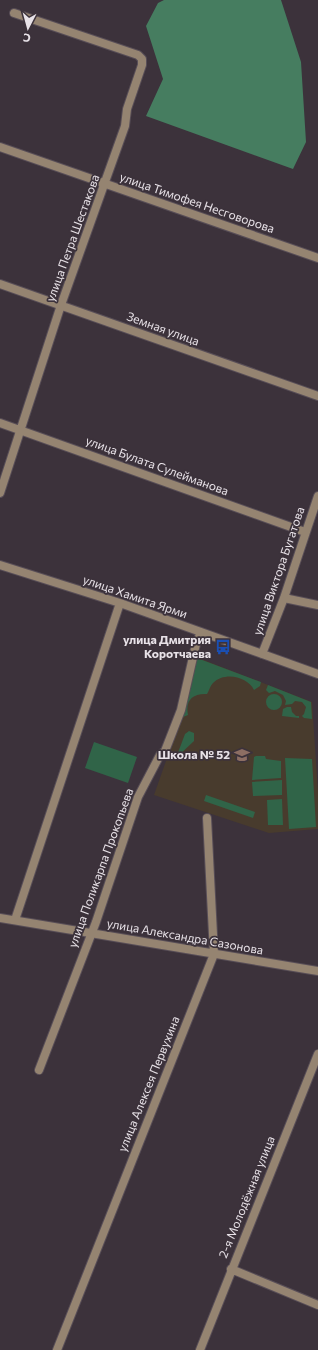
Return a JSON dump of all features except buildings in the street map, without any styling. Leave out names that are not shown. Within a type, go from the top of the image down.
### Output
[{"type":"street","name":"улица Петра Шестакова","points":[[0,494],[22,430],[61,305],[125,126],[127,109],[142,65],[142,59],[138,55],[14,13]]},
{"type":"street","name":"улица Тимофея Несговорова","points":[[0,147],[318,258]]},
{"type":"street","name":"Земная улица","points":[[0,284],[318,396]]},
{"type":"street","name":"улица Булата Сулейманова","points":[[0,423],[305,532]]},
{"type":"street","name":"улица Виктора Бугатова","points":[[262,654],[284,598],[318,496]]},
{"type":"street","name":"улица Хамита Ярми","points":[[0,565],[120,603],[262,654]]},
{"type":"street","points":[[284,598],[318,605]]},
{"type":"street","points":[[15,920],[120,603]]},
{"type":"street","name":"улица Поликарпа Прокопьева","points":[[39,1070],[96,922],[138,797],[160,755],[165,751],[178,718],[200,632]]},
{"type":"street","points":[[262,654],[318,674]]},
{"type":"street","name":"улица Алексея Первухина","points":[[57,1350],[214,954],[207,818]]},
{"type":"street","name":"улица Александра Сазонова","points":[[0,918],[318,971]]},
{"type":"street","name":"2-я Молодёжная улица","points":[[200,1350],[318,1054]]},
{"type":"street","points":[[231,1269],[318,1305]]},
{"type":"shaded area","name":"Школа № 52","points":[[196,657],[312,702],[318,792],[318,829],[269,833],[154,795],[184,710]]},
{"type":"green space","points":[[164,0],[281,0],[301,62],[306,142],[293,169],[146,116],[163,79],[146,26],[158,3]]},
{"type":"green space","points":[[197,658],[261,682],[260,686],[254,690],[247,682],[236,677],[224,677],[218,679],[212,684],[207,694],[194,696],[191,698],[187,710],[188,715],[183,717]]},
{"type":"green space","points":[[268,685],[311,702],[312,719],[304,718],[302,716],[306,707],[302,702],[295,701],[292,704],[285,705],[286,701],[283,695],[275,691],[269,693],[266,690]]},
{"type":"green space","points":[[274,694],[281,699],[282,702],[277,709],[274,710],[267,705],[266,702],[271,695]]},
{"type":"green space","points":[[291,707],[292,712],[296,716],[299,716],[299,718],[282,716],[283,709]]},
{"type":"green space","points":[[189,731],[194,733],[194,741],[176,758],[185,734]]},
{"type":"green space","points":[[94,742],[137,757],[128,783],[85,768]]},
{"type":"green space","points":[[265,756],[266,759],[281,761],[281,778],[252,780],[254,757]]},
{"type":"green space","points":[[285,758],[312,759],[316,827],[289,829]]},
{"type":"green space","points":[[282,780],[282,795],[253,796],[252,782]]},
{"type":"green space","points":[[206,795],[255,812],[253,818],[204,801]]},
{"type":"green space","points":[[282,799],[283,825],[268,825],[267,800]]},
{"type":"place","name":"улица Дмитрия Коротчаева","points":[[223,647]]},
{"type":"place","name":"Школа № 52","points":[[242,755]]}]
